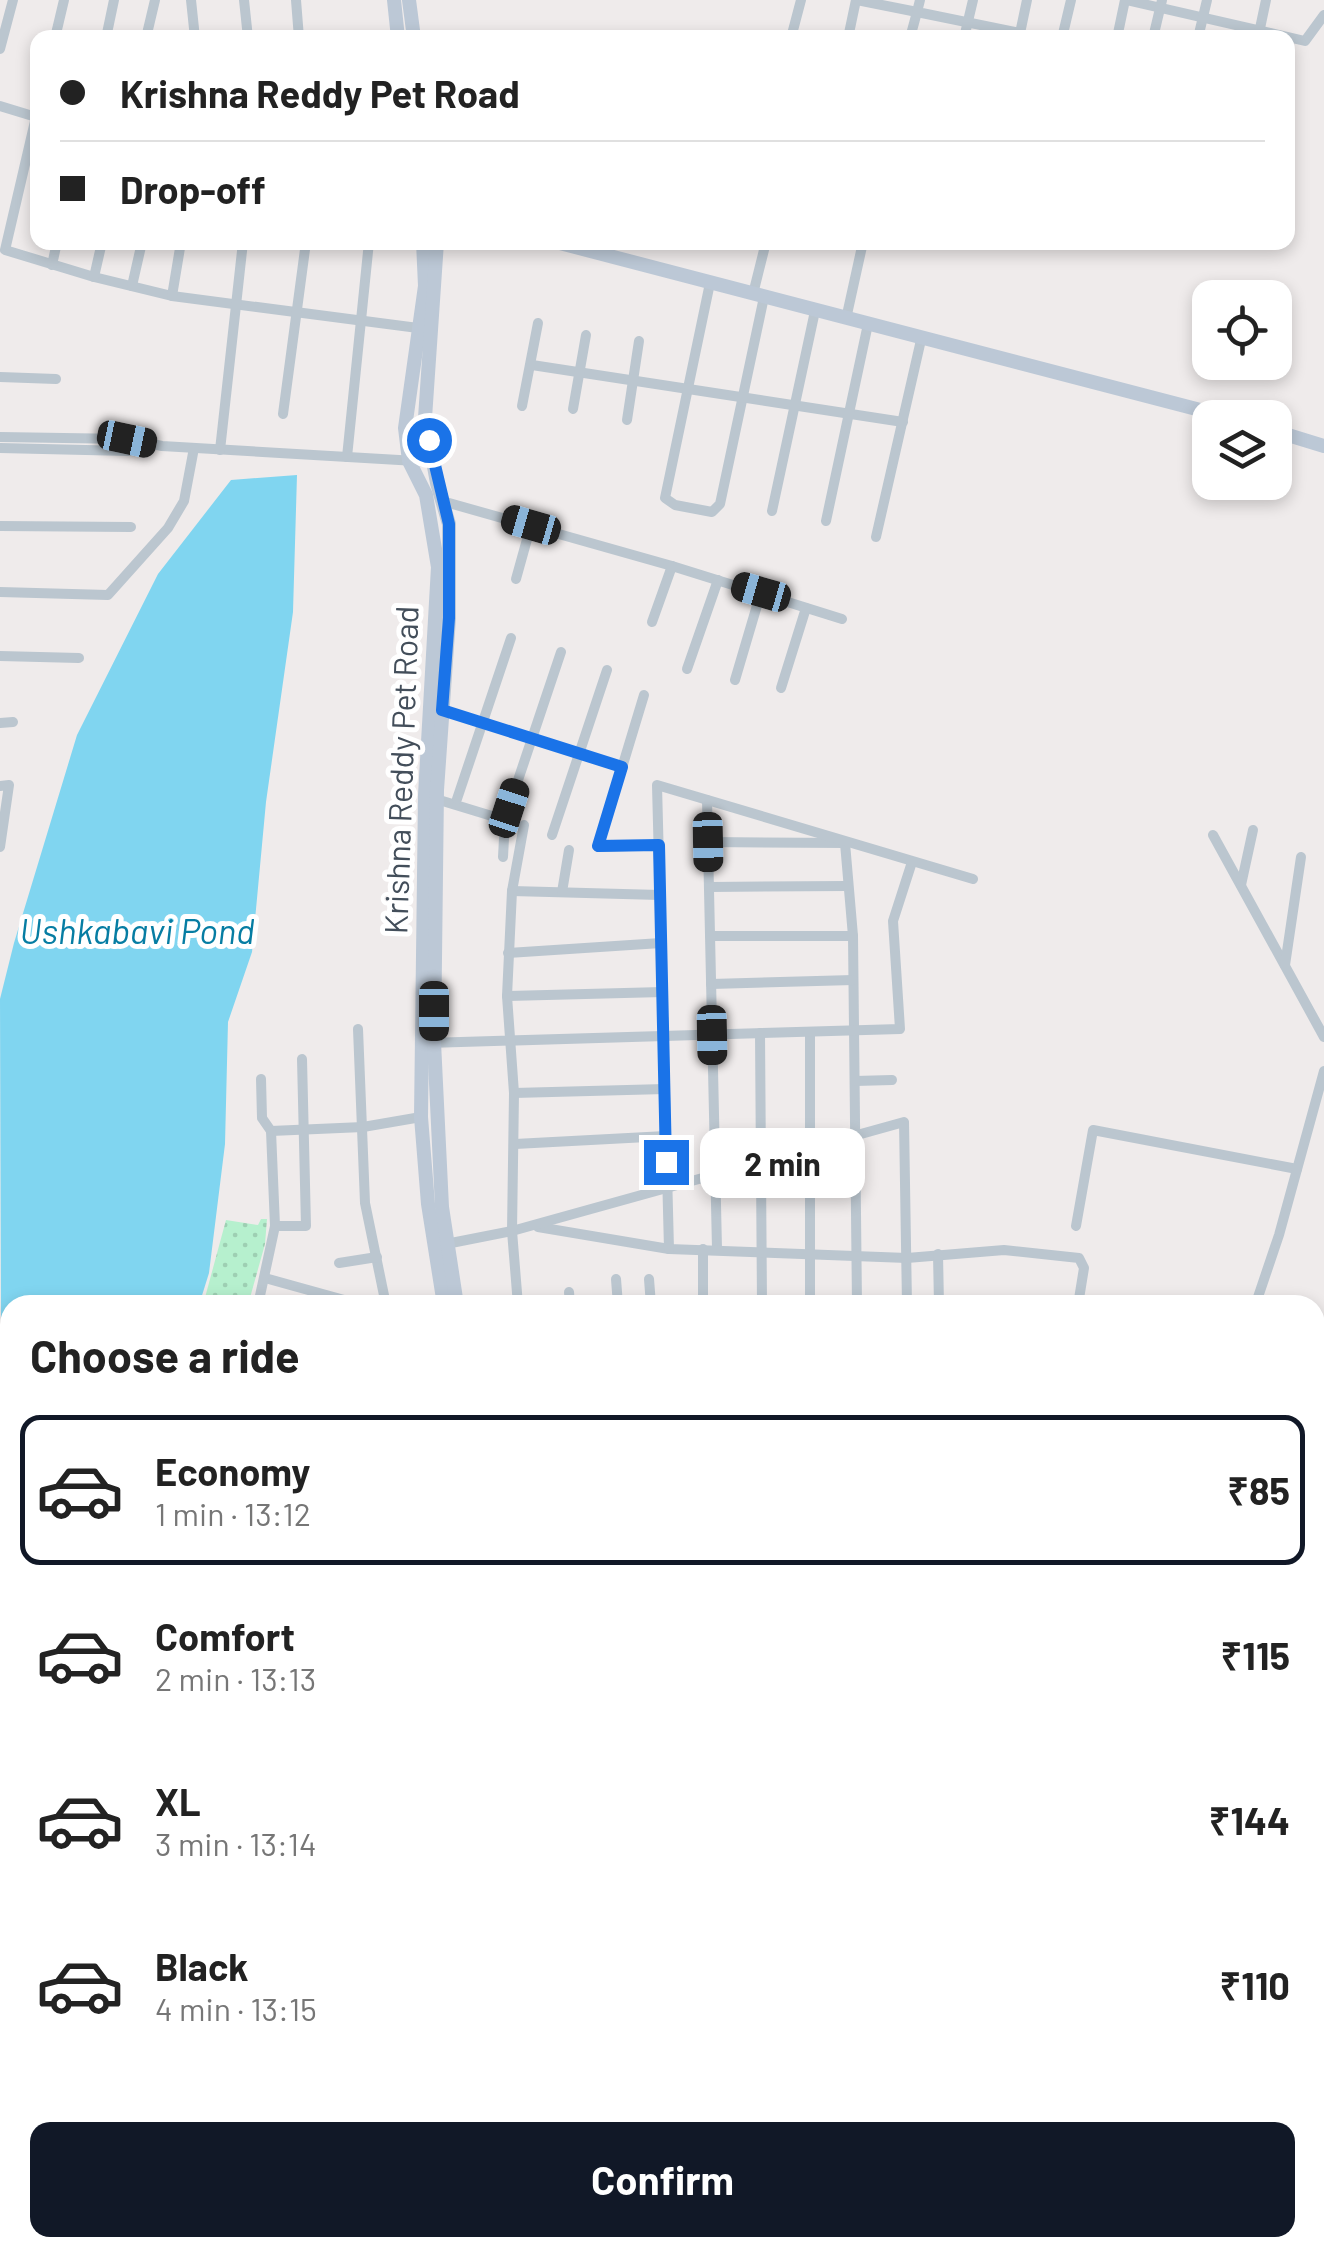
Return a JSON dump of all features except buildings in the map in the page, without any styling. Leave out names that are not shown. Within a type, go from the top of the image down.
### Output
[{"type":"main road","points":[[394,0],[397,30]]},
{"type":"main road","points":[[409,0],[413,30]]},
{"type":"main road","name":"Krishna Reddy Pet Road","points":[[423,250],[425,286],[406,412],[408,461],[426,495],[438,567],[425,795],[428,1043],[446,1244],[455,1295]]},
{"type":"main road","name":"Krishna Reddy Pet Road","points":[[436,250],[426,413],[433,462],[449,524],[449,618],[421,1116],[428,1204],[442,1295]]},
{"type":"main road","points":[[586,250],[1192,408]]},
{"type":"main road","points":[[406,412],[426,413]]},
{"type":"main road","points":[[1292,436],[1324,446]]},
{"type":"street","points":[[0,49],[13,0]]},
{"type":"street","points":[[58,30],[64,0]]},
{"type":"street","points":[[108,30],[114,0]]},
{"type":"street","points":[[148,30],[155,0]]},
{"type":"street","points":[[192,0],[194,30]]},
{"type":"street","points":[[244,0],[247,30]]},
{"type":"street","points":[[296,0],[299,30]]},
{"type":"street","points":[[793,30],[800,0]]},
{"type":"street","points":[[850,30],[857,0],[918,6],[997,30]]},
{"type":"street","points":[[966,30],[973,0]]},
{"type":"street","points":[[1020,30],[1027,0]]},
{"type":"street","points":[[1064,30],[1071,0]]},
{"type":"street","points":[[1119,30],[1126,0],[1161,4],[1244,30]]},
{"type":"street","points":[[1200,30],[1206,0]]},
{"type":"street","points":[[1259,30],[1266,0]]},
{"type":"street","points":[[1155,30],[1161,4]]},
{"type":"street","points":[[1295,40],[1305,41],[1324,15]]},
{"type":"street","points":[[0,106],[30,113]]},
{"type":"street","points":[[30,145],[6,250],[172,296],[418,328]]},
{"type":"street","points":[[52,265],[56,250]]},
{"type":"street","points":[[94,277],[100,250]]},
{"type":"street","points":[[132,286],[140,250]]},
{"type":"street","points":[[172,296],[179,250]]},
{"type":"street","points":[[220,450],[242,250]]},
{"type":"street","points":[[283,414],[305,250]]},
{"type":"street","points":[[347,457],[369,250]]},
{"type":"street","points":[[710,283],[666,498],[675,505],[709,512],[720,504],[743,396],[765,250]]},
{"type":"street","points":[[846,319],[861,250]]},
{"type":"street","points":[[772,511],[816,311]]},
{"type":"street","points":[[522,406],[538,323]]},
{"type":"street","points":[[826,520],[868,324]]},
{"type":"street","points":[[573,410],[586,335]]},
{"type":"street","points":[[876,537],[921,340]]},
{"type":"street","points":[[627,420],[639,341]]},
{"type":"street","points":[[532,365],[903,422]]},
{"type":"street","points":[[0,378],[56,379]]},
{"type":"street","points":[[0,437],[127,439],[162,446],[433,462]]},
{"type":"street","points":[[0,448],[128,451],[162,446]]},
{"type":"street","points":[[0,592],[108,595],[168,528],[184,501],[194,448]]},
{"type":"street","points":[[442,501],[842,619]]},
{"type":"street","points":[[516,579],[531,525]]},
{"type":"street","points":[[0,526],[132,527]]},
{"type":"street","points":[[652,622],[672,566]]},
{"type":"street","points":[[687,669],[718,580]]},
{"type":"street","points":[[736,680],[761,592]]},
{"type":"street","points":[[781,688],[806,608]]},
{"type":"street","points":[[457,799],[511,638]]},
{"type":"street","points":[[509,808],[562,652]]},
{"type":"street","points":[[0,656],[79,658]]},
{"type":"street","points":[[552,835],[607,670]]},
{"type":"street","points":[[644,695],[598,846],[659,845]]},
{"type":"street","points":[[442,710],[622,767]]},
{"type":"street","points":[[669,1249],[658,785],[973,880]]},
{"type":"street","points":[[0,786],[9,786],[10,795],[0,846]]},
{"type":"street","points":[[436,798],[505,820],[503,857]]},
{"type":"street","points":[[707,800],[718,1248]]},
{"type":"street","points":[[517,1295],[512,1231],[514,1094],[507,996],[512,890],[524,825]]},
{"type":"street","points":[[1241,885],[1253,830]]},
{"type":"street","points":[[1213,835],[1324,1037]]},
{"type":"street","points":[[708,842],[846,843]]},
{"type":"street","points":[[846,843],[853,936],[857,1295]]},
{"type":"street","points":[[562,892],[568,850]]},
{"type":"street","points":[[1285,966],[1302,857]]},
{"type":"street","points":[[428,1043],[900,1029],[893,921],[912,862]]},
{"type":"street","points":[[709,887],[847,886]]},
{"type":"street","points":[[512,890],[660,895]]},
{"type":"street","points":[[710,936],[853,936]]},
{"type":"street","points":[[508,953],[661,942]]},
{"type":"street","points":[[711,984],[854,980]]},
{"type":"street","points":[[507,996],[662,992]]},
{"type":"street","points":[[358,1029],[366,1203],[384,1295]]},
{"type":"street","points":[[810,1032],[810,1295]]},
{"type":"street","points":[[760,1033],[762,1295]]},
{"type":"street","points":[[276,1226],[306,1226],[302,1059]]},
{"type":"street","points":[[1258,1295],[1324,1071]]},
{"type":"street","points":[[261,1079],[262,1118],[271,1131],[276,1226],[261,1295]]},
{"type":"street","points":[[854,1081],[892,1080]]},
{"type":"street","points":[[514,1094],[665,1089]]},
{"type":"street","points":[[271,1131],[363,1126],[421,1116]]},
{"type":"street","points":[[446,1244],[532,1226],[904,1122],[907,1295]]},
{"type":"street","points":[[1076,1226],[1092,1130],[1297,1169]]},
{"type":"street","points":[[514,1144],[666,1136]]},
{"type":"street","points":[[532,1226],[669,1249],[907,1258],[1004,1250],[1079,1258],[1084,1268],[1080,1295]]},
{"type":"street","points":[[703,1248],[703,1295]]},
{"type":"street","points":[[938,1254],[940,1295]]},
{"type":"street","points":[[339,1263],[376,1257]]},
{"type":"street","points":[[265,1278],[329,1295]]},
{"type":"street","points":[[616,1279],[617,1295]]},
{"type":"street","points":[[650,1280],[651,1295]]},
{"type":"green space","points":[[261,1219],[267,1219],[265,1244],[251,1295],[206,1295],[226,1220],[258,1225]]},
{"type":"water","name":"Ushkabavi Pond","points":[[297,475],[293,612],[266,802],[252,952],[228,1022],[225,1144],[209,1273],[202,1295],[1,1295],[0,999],[14,943],[77,735],[158,574],[231,480]]},
{"type":"route","points":[[429,440],[449,524],[449,618],[442,710],[622,767],[598,846],[659,845],[666,1162]]}]
